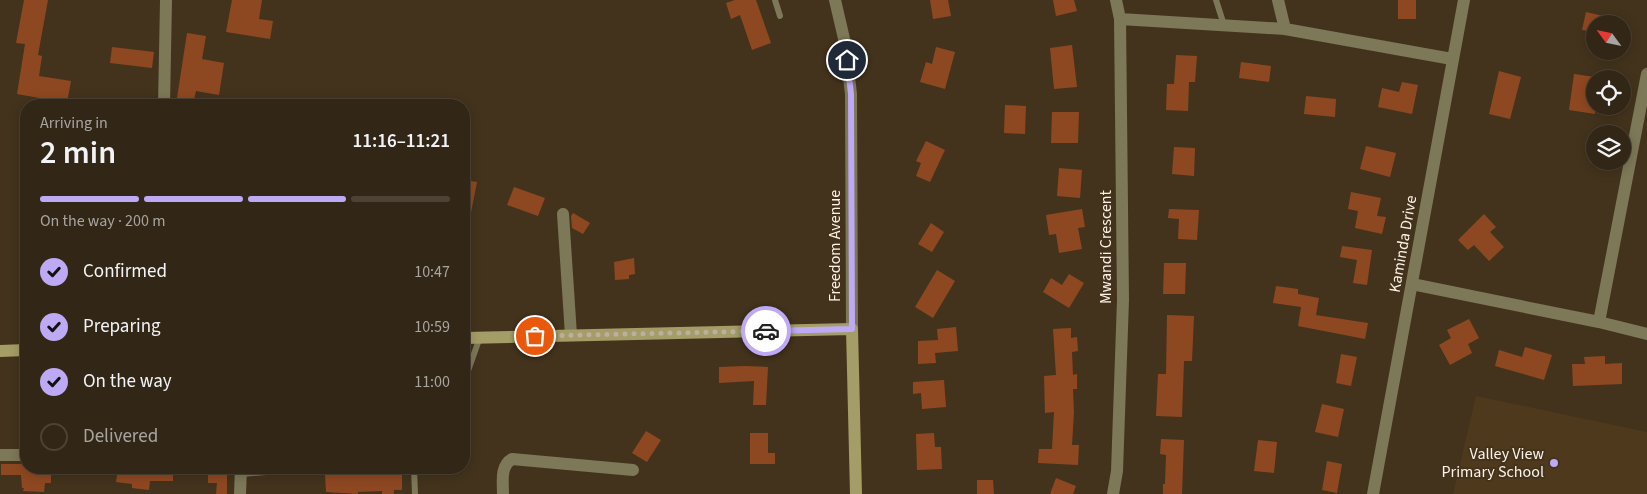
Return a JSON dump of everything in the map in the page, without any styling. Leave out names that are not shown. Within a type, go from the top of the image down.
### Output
[{"type":"main road","points":[[470,338],[852,329]]},
{"type":"main road","name":"Freedom Avenue","points":[[852,329],[856,494]]},
{"type":"main road","points":[[0,351],[20,350]]},
{"type":"street","name":"Freedom Avenue","points":[[835,0],[845,43],[851,94],[852,329]]},
{"type":"street","name":"Mwandi Crescent","points":[[1113,494],[1117,471],[1123,300],[1120,19],[1116,0]]},
{"type":"street","points":[[1278,0],[1285,29]]},
{"type":"street","name":"Kaminda Drive","points":[[1373,494],[1464,0]]},
{"type":"street","points":[[164,99],[166,1]]},
{"type":"street","points":[[1120,19],[1285,29],[1452,59]]},
{"type":"street","points":[[1599,322],[1647,74]]},
{"type":"street","points":[[563,214],[571,335]]},
{"type":"street","points":[[1412,284],[1599,322],[1647,334]]},
{"type":"street","points":[[0,455],[20,455]]},
{"type":"street","points":[[503,494],[504,468],[507,462],[512,459],[633,470]]},
{"type":"street","points":[[240,494],[241,474]]},
{"type":"lane","points":[[775,0],[780,16]]},
{"type":"lane","points":[[1216,0],[1224,25]]},
{"type":"lane","points":[[470,365],[480,337]]},
{"type":"lane","points":[[414,474],[415,494]]},
{"type":"shaded area","name":"Valley View Primary School","points":[[1476,396],[1647,432],[1647,494],[1453,494]]},
{"type":"building","points":[[24,0],[48,0],[38,55],[42,56],[39,76],[71,81],[68,99],[45,99],[17,94],[25,44],[16,43]]},
{"type":"building","points":[[232,0],[262,0],[259,19],[273,21],[270,39],[226,32]]},
{"type":"building","points":[[735,0],[756,0],[771,43],[752,50],[740,15],[731,19],[726,3]]},
{"type":"building","points":[[930,0],[948,0],[951,16],[933,19]]},
{"type":"building","points":[[1053,0],[1074,0],[1077,11],[1056,16]]},
{"type":"building","points":[[1398,0],[1416,0],[1416,19],[1398,19]]},
{"type":"building","points":[[1586,12],[1599,15],[1586,15],[1586,31],[1582,30]]},
{"type":"building","points":[[187,33],[206,36],[202,59],[224,63],[219,95],[196,91],[194,99],[177,98]]},
{"type":"building","points":[[1072,45],[1077,87],[1054,89],[1050,48]]},
{"type":"building","points":[[112,47],[154,52],[152,68],[110,63]]},
{"type":"building","points":[[936,47],[955,52],[945,89],[920,82],[926,62],[932,64]]},
{"type":"building","points":[[1176,55],[1197,56],[1195,82],[1189,82],[1188,111],[1166,110],[1167,84],[1174,84]]},
{"type":"building","points":[[1241,62],[1271,66],[1269,82],[1239,78]]},
{"type":"building","points":[[1499,71],[1521,77],[1510,119],[1489,114]]},
{"type":"building","points":[[1574,74],[1586,76],[1586,113],[1569,110]]},
{"type":"building","points":[[1402,82],[1418,85],[1412,114],[1378,107],[1382,88],[1399,92]]},
{"type":"building","points":[[1306,96],[1336,99],[1335,117],[1304,114]]},
{"type":"building","points":[[1005,105],[1026,106],[1025,134],[1004,133]]},
{"type":"building","points":[[1052,112],[1079,112],[1078,143],[1051,143]]},
{"type":"building","points":[[926,141],[945,150],[930,182],[916,176],[921,163],[916,161]]},
{"type":"building","points":[[1366,146],[1396,153],[1390,177],[1360,169]]},
{"type":"building","points":[[1174,147],[1195,148],[1194,176],[1172,174]]},
{"type":"building","points":[[1059,168],[1082,170],[1080,198],[1057,196]]},
{"type":"building","points":[[470,181],[477,182],[470,218]]},
{"type":"building","points":[[514,187],[545,198],[538,216],[507,205]]},
{"type":"building","points":[[1351,192],[1381,198],[1377,216],[1386,217],[1382,234],[1355,228],[1358,211],[1348,209]]},
{"type":"building","points":[[1082,209],[1085,227],[1078,228],[1082,249],[1059,253],[1056,234],[1049,235],[1046,215]]},
{"type":"building","points":[[1169,209],[1199,210],[1197,240],[1178,239],[1179,219],[1168,218]]},
{"type":"building","points":[[573,213],[590,223],[583,234],[572,228],[571,216]]},
{"type":"building","points":[[1484,214],[1496,227],[1490,232],[1504,247],[1489,261],[1474,245],[1468,250],[1458,240]]},
{"type":"building","points":[[931,223],[944,232],[932,252],[918,244]]},
{"type":"building","points":[[1342,246],[1372,250],[1367,285],[1353,283],[1357,260],[1340,257]]},
{"type":"building","points":[[634,258],[635,274],[629,275],[629,279],[615,280],[614,262]]},
{"type":"building","points":[[1164,263],[1186,263],[1185,294],[1163,294]]},
{"type":"building","points":[[937,270],[955,281],[933,318],[915,307]]},
{"type":"building","points":[[1069,274],[1084,283],[1069,308],[1043,292],[1051,278],[1062,285]]},
{"type":"building","points":[[1276,286],[1298,289],[1298,294],[1319,298],[1316,315],[1368,323],[1365,339],[1298,326],[1301,307],[1273,303]]},
{"type":"building","points":[[1167,315],[1194,316],[1192,361],[1184,361],[1182,417],[1156,416],[1158,374],[1166,374]]},
{"type":"building","points":[[1469,319],[1479,338],[1468,344],[1472,353],[1450,365],[1439,345],[1451,338],[1447,330]]},
{"type":"building","points":[[956,327],[958,351],[935,353],[936,363],[918,364],[918,341],[938,340],[937,329]]},
{"type":"building","points":[[1071,328],[1071,338],[1077,337],[1078,351],[1072,352],[1073,375],[1077,374],[1077,389],[1073,389],[1072,445],[1079,445],[1078,465],[1038,463],[1039,449],[1052,449],[1054,412],[1045,413],[1044,376],[1056,375],[1053,329]]},
{"type":"building","points":[[1525,347],[1552,355],[1544,380],[1495,366],[1499,350],[1522,357]]},
{"type":"building","points":[[1341,354],[1357,357],[1351,386],[1336,383]]},
{"type":"building","points":[[1605,356],[1605,364],[1622,363],[1622,384],[1573,386],[1572,364],[1585,364],[1584,357]]},
{"type":"building","points":[[719,367],[768,367],[766,405],[753,405],[754,381],[719,383]]},
{"type":"building","points":[[944,380],[946,407],[922,409],[921,393],[913,394],[913,382]]},
{"type":"building","points":[[1322,404],[1344,409],[1338,437],[1315,432]]},
{"type":"building","points":[[646,431],[661,440],[647,462],[632,453]]},
{"type":"building","points":[[750,433],[768,433],[768,453],[775,453],[775,464],[750,464]]},
{"type":"building","points":[[934,433],[935,447],[941,447],[942,469],[917,470],[916,434]]},
{"type":"building","points":[[1161,439],[1184,440],[1182,494],[1163,494],[1166,455],[1160,454]]},
{"type":"building","points":[[1258,440],[1277,442],[1274,473],[1254,471]]},
{"type":"building","points":[[1327,461],[1342,464],[1337,493],[1322,490]]},
{"type":"building","points":[[1,464],[20,464],[20,474],[51,474],[51,483],[45,483],[44,492],[23,491],[21,475],[1,475]]},
{"type":"building","points":[[117,474],[173,474],[173,481],[150,481],[149,490],[132,488],[132,484],[116,482]]},
{"type":"building","points":[[208,474],[227,474],[227,494],[216,494],[217,483],[208,483]]},
{"type":"building","points":[[402,474],[402,490],[394,490],[394,494],[382,494],[382,491],[358,492],[358,494],[326,492],[325,475]]},
{"type":"building","points":[[1056,478],[1076,486],[1073,494],[1050,494]]},
{"type":"building","points":[[977,480],[993,480],[994,494],[977,494]]},
{"type":"way so far","points":[[535,336],[766,331]]},
{"type":"place","name":"Valley View Primary School","points":[[1554,463]]},
{"type":"route","points":[[766,331],[852,329],[851,94],[847,60]]}]
